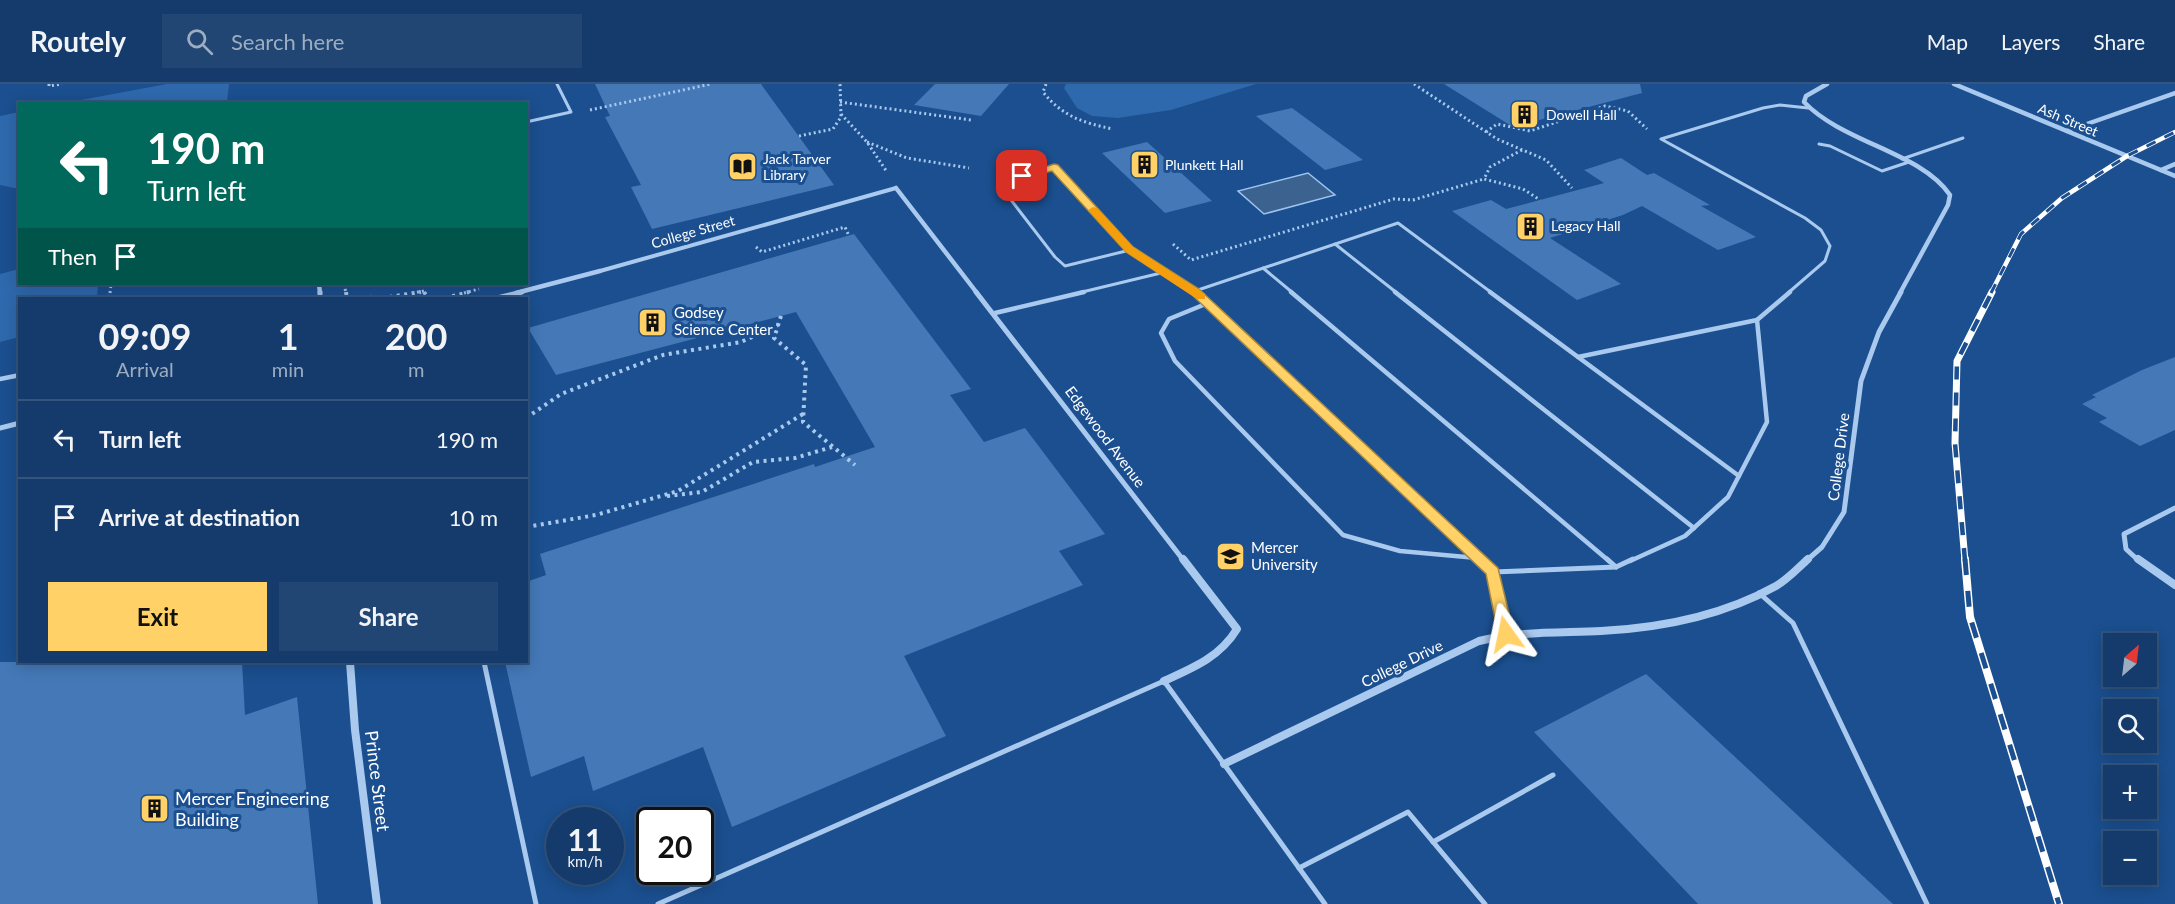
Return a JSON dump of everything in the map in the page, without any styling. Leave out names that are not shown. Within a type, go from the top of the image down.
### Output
[{"type":"street","points":[[1808,108],[1804,102],[1806,96],[1827,84]]},
{"type":"street","name":"Ash Street","points":[[1954,84],[2175,176]]},
{"type":"street","points":[[2066,131],[2175,93]]},
{"type":"street","name":"College Drive","points":[[1224,764],[1479,641],[1506,634],[1604,631],[1666,624],[1721,610],[1778,585],[1822,547],[1844,512],[1861,381],[1879,332],[1948,205],[1950,195],[1942,183],[1928,172],[1830,123],[1808,108]]},
{"type":"street","points":[[2161,170],[2175,164]]},
{"type":"street","name":"College Street","points":[[501,297],[896,188]]},
{"type":"street","name":"Edgewood Avenue","points":[[896,188],[995,313],[1237,629],[1229,644],[1213,658],[1164,681]]},
{"type":"street","points":[[0,428],[18,424]]},
{"type":"street","points":[[2175,508],[2124,534],[2126,549],[2143,564],[2175,585]]},
{"type":"street","name":"Prince Street","points":[[350,663],[355,730],[377,904]]},
{"type":"lane","points":[[528,122],[571,112],[557,84]]},
{"type":"lane","points":[[1661,139],[1763,108],[1780,105],[1808,108]]},
{"type":"lane","points":[[1819,144],[1830,146],[1882,171],[1963,138]]},
{"type":"lane","points":[[1578,357],[1757,320],[1825,261],[1830,246],[1821,230],[1805,218],[1661,139]]},
{"type":"lane","points":[[1130,250],[1065,266],[1055,257],[1001,187],[1005,180],[1054,167],[1130,250],[1195,291],[1493,572],[1506,634]]},
{"type":"lane","points":[[1195,291],[1398,223],[1739,476]]},
{"type":"lane","points":[[1335,244],[1694,528]]},
{"type":"lane","points":[[1263,268],[1616,567]]},
{"type":"lane","points":[[995,313],[1165,272]]},
{"type":"lane","points":[[1208,303],[1169,319],[1161,333],[1175,361],[1343,535],[1400,551],[1478,558]]},
{"type":"lane","points":[[1493,572],[1616,567],[1685,536],[1728,497],[1767,422],[1757,320]]},
{"type":"lane","points":[[0,379],[18,375]]},
{"type":"lane","points":[[1758,594],[1793,623],[1927,904]]},
{"type":"lane","points":[[484,663],[536,904]]},
{"type":"lane","points":[[658,904],[672,902],[1164,681],[1325,904]]},
{"type":"lane","points":[[1433,842],[1553,775]]},
{"type":"lane","points":[[1299,868],[1408,812],[1485,904]]},
{"type":"path","points":[[49,84],[49,86],[62,84]]},
{"type":"path","points":[[589,109],[711,84]]},
{"type":"path","points":[[799,136],[833,129],[841,114],[840,84]]},
{"type":"path","points":[[1046,84],[1043,92],[1052,104],[1073,120],[1113,129]]},
{"type":"path","points":[[1413,84],[1486,132],[1546,160],[1572,188]]},
{"type":"path","points":[[840,102],[971,120]]},
{"type":"path","points":[[1486,132],[1497,124],[1530,131],[1605,106],[1628,111],[1661,139]]},
{"type":"path","points":[[841,114],[882,162],[896,188]]},
{"type":"path","points":[[867,142],[907,158],[969,168]]},
{"type":"path","points":[[1484,179],[1490,167],[1522,150]]},
{"type":"path","points":[[1173,244],[1191,260],[1394,199],[1413,200],[1484,179],[1523,189],[1540,200]]},
{"type":"path","points":[[741,232],[762,252],[845,228],[849,236]]},
{"type":"path","points":[[449,297],[490,286]]},
{"type":"path","points":[[388,297],[424,291],[427,297]]},
{"type":"path","points":[[371,297],[375,294]]},
{"type":"path","points":[[781,316],[774,338],[806,365],[803,422],[855,465]]},
{"type":"path","points":[[528,417],[561,393],[663,354],[741,342],[778,325]]},
{"type":"path","points":[[528,527],[596,515],[678,491],[803,414]]},
{"type":"path","points":[[656,498],[702,492],[753,462],[795,458],[833,447]]},
{"type":"shaded area","points":[[167,84],[229,84],[227,102],[70,102]]},
{"type":"shaded area","points":[[1066,84],[1256,84],[1171,110],[1118,118],[1092,116],[1077,108],[1064,88]]},
{"type":"shaded area","points":[[18,112],[18,189],[0,185],[0,116]]},
{"type":"shaded area","points":[[1308,173],[1335,195],[1264,214],[1238,191]]},
{"type":"shaded area","points":[[18,269],[18,285],[98,285],[97,297],[18,297],[18,337],[0,342],[0,274]]},
{"type":"building","name":"Jack Tarver Library","points":[[595,84],[761,84],[834,185],[652,229],[631,187],[641,185],[605,117],[610,116]]},
{"type":"building","points":[[935,84],[1009,84],[981,116],[914,105]]},
{"type":"building","name":"Dowell Hall","points":[[1444,84],[1640,84],[1642,93],[1513,127]]},
{"type":"building","points":[[1292,108],[1363,160],[1325,170],[1256,116]]},
{"type":"building","points":[[1147,142],[1212,201],[1165,213],[1102,153]]},
{"type":"building","name":"Legacy Hall","points":[[1621,158],[1647,175],[1654,173],[1710,205],[1701,206],[1756,237],[1718,250],[1642,206],[1623,215],[1550,238],[1621,284],[1577,300],[1452,211],[1491,200],[1506,209],[1604,183],[1584,170]]},
{"type":"building","points":[[854,234],[971,389],[950,395],[984,442],[1025,428],[1105,534],[1059,551],[1083,585],[904,656],[946,736],[732,827],[703,747],[593,791],[584,756],[531,777],[505,663],[528,663],[528,581],[546,575],[540,554],[814,464],[815,467],[875,447],[796,312],[556,375],[528,328]]},
{"type":"building","points":[[2175,357],[2175,430],[2140,446],[2099,422],[2107,418],[2082,404],[2096,397],[2092,395],[2142,370]]},
{"type":"building","name":"Mercer Engineering Building","points":[[0,662],[242,663],[245,715],[297,697],[318,904],[0,904]]},
{"type":"building","points":[[1646,674],[1893,904],[1698,904],[1534,732]]},
{"type":"railway","points":[[1991,293],[2021,234],[2062,198],[2127,156],[2175,132]]},
{"type":"railway","points":[[1965,561],[1955,443],[1957,361],[1992,292]]},
{"type":"railway","points":[[1965,559],[1970,617],[2059,904]]},
{"type":"slow traffic","points":[[1093,210],[1130,250],[1201,297]]},
{"type":"place","name":"Dowell Hall","points":[[1525,115]]},
{"type":"place","name":"Plunkett Hall","points":[[1144,165]]},
{"type":"place","name":"Jack Tarver Library","points":[[742,167]]},
{"type":"place","name":"Legacy Hall","points":[[1530,226]]},
{"type":"place","name":"Godsey Science Center","points":[[653,322]]},
{"type":"place","name":"Mercer University","points":[[1230,557]]},
{"type":"place","name":"Mercer Engineering Building","points":[[154,809]]},
{"type":"route","points":[[1022,176],[1054,167],[1130,250],[1195,291],[1493,572],[1506,634]]}]
